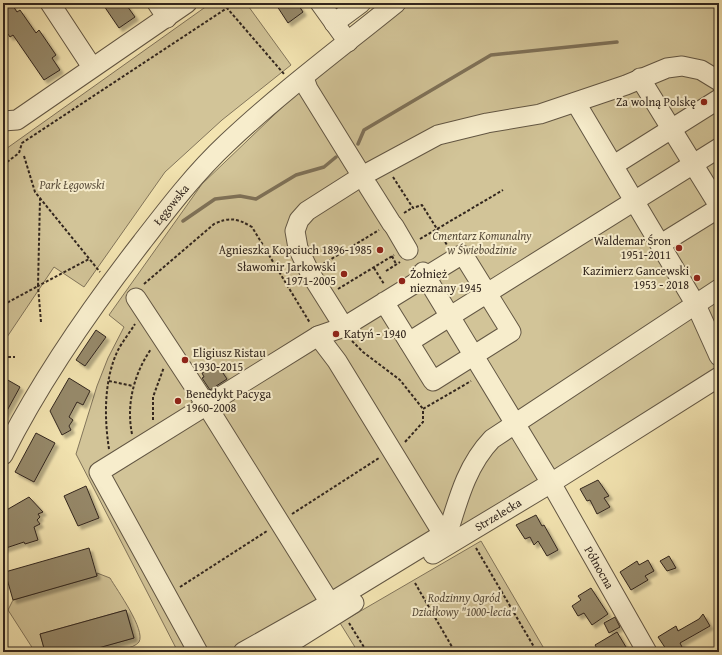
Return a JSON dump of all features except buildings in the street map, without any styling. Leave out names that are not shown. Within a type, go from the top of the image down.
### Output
[{"type":"street","points":[[50,3],[92,67]]},
{"type":"street","points":[[3,121],[17,120],[92,67],[162,10],[188,3]]},
{"type":"street","points":[[320,3],[348,42]]},
{"type":"street","points":[[334,23],[361,3]]},
{"type":"street","name":"Łęgowska","points":[[3,455],[47,377],[110,283],[197,173],[227,142],[396,3]]},
{"type":"street","points":[[341,328],[326,297],[310,273],[298,248],[295,231],[299,220],[307,211],[365,181],[384,163],[438,135],[487,123],[540,114],[576,103],[667,68],[682,66],[701,70],[719,80]]},
{"type":"street","points":[[640,78],[719,207],[661,244]]},
{"type":"street","name":"Północna","points":[[299,82],[308,89],[392,224],[403,255],[423,273],[551,484],[647,652]]},
{"type":"street","points":[[614,164],[719,99]]},
{"type":"street","points":[[576,103],[614,164],[696,305],[719,356]]},
{"type":"street","points":[[409,342],[636,202],[719,148]]},
{"type":"street","points":[[198,652],[99,472],[318,336],[341,328],[385,294],[423,273],[461,255],[464,256],[511,332],[474,357],[433,381],[409,342],[385,294]]},
{"type":"street","points":[[243,652],[336,609],[443,534],[449,529],[467,474],[483,448],[492,439],[719,289]]},
{"type":"street","points":[[141,305],[207,406],[279,523],[336,609]]},
{"type":"street","points":[[318,336],[336,362],[443,534]]},
{"type":"street","name":"Strzelecka","points":[[276,652],[336,609],[551,484],[719,377]]},
{"type":"path","points":[[3,165],[19,154],[22,143],[227,8],[299,82]]},
{"type":"path","points":[[24,156],[35,192],[90,258],[102,275]]},
{"type":"path","points":[[384,163],[413,208]]},
{"type":"path","points":[[386,271],[403,255],[437,228],[503,190]]},
{"type":"path","points":[[40,199],[38,286],[41,322]]},
{"type":"path","points":[[310,273],[392,224],[413,208],[422,205],[455,258]]},
{"type":"path","points":[[112,464],[106,419],[109,381],[118,351],[135,324],[141,305],[138,290],[214,224],[225,219],[238,219],[252,227],[318,336]]},
{"type":"path","points":[[326,297],[374,267],[403,255]]},
{"type":"path","points":[[3,305],[90,258]]},
{"type":"path","points":[[374,267],[385,294]]},
{"type":"path","points":[[167,596],[409,440],[423,422],[423,409],[400,380],[363,352],[341,328]]},
{"type":"path","points":[[136,448],[130,425],[130,407],[133,386],[143,360],[160,335]]},
{"type":"path","points":[[155,437],[152,416],[153,397],[163,368],[173,355]]},
{"type":"path","points":[[3,357],[15,357]]},
{"type":"path","points":[[423,409],[483,374]]},
{"type":"path","points":[[109,381],[133,386]]},
{"type":"path","points":[[476,548],[537,652]]},
{"type":"path","points":[[415,583],[454,652]]},
{"type":"path","points":[[336,609],[367,652]]},
{"type":"green space","name":"Park Łęgowski","points":[[211,3],[246,3],[291,65],[222,120],[165,172],[84,287],[54,267],[3,343],[3,151]]},
{"type":"green space","name":"Cmentarz Komunalny w Świebodzinie","points":[[409,3],[719,3],[719,369],[265,652],[178,652],[76,454],[97,386],[108,358],[124,327],[109,315],[202,184],[295,95]]},
{"type":"green space","name":"Rodzinny Ogród Działkowy \"1000-lecia\"","points":[[481,541],[546,652],[358,652],[340,623]]},
{"type":"green space","points":[[97,573],[110,578],[124,600],[135,620],[140,636],[139,642],[132,647],[117,651],[103,652],[101,647],[134,638],[126,610],[40,634],[45,651],[35,652],[8,610],[13,600],[97,576]]},
{"type":"waterway","points":[[358,144],[364,130],[491,55],[617,42]]},
{"type":"waterway","points":[[183,221],[215,199],[240,196],[256,199],[296,175],[324,167],[336,157]]},
{"type":"place","name":"Za wolną Polskę","points":[[704,102]]},
{"type":"place","name":"Waldemar Śron 1951-2011","points":[[679,248]]},
{"type":"place","name":"Agnieszka Kopciuch 1896-1985","points":[[380,250]]},
{"type":"place","name":"Sławomir Jarkowski 1971-2005","points":[[344,274]]},
{"type":"place","name":"Kazimierz Gancewski 1953 - 2018","points":[[697,278]]},
{"type":"place","name":"Żołnież nieznany 1945","points":[[402,281]]},
{"type":"place","name":"Katyń - 1940","points":[[336,334]]},
{"type":"place","name":"Eligiusz Ristau 1930-2015","points":[[185,360]]},
{"type":"place","name":"Benedykt Pacyga 1960-2008","points":[[178,401]]}]
